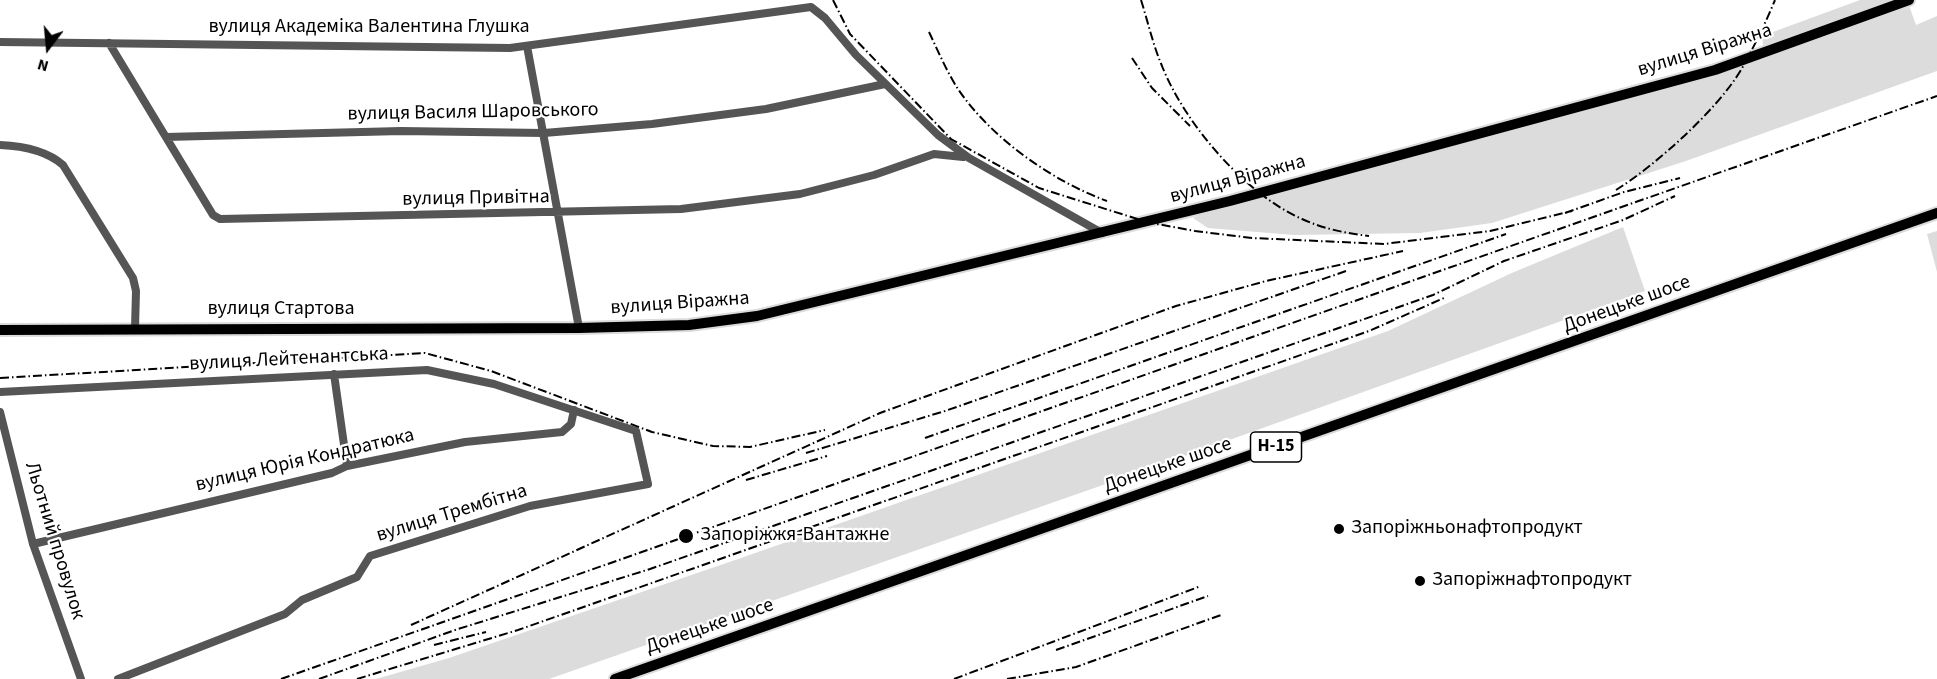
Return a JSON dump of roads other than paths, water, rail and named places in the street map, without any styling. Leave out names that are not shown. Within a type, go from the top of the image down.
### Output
[{"type":"main road","name":"вулиця Віражна","points":[[562,328],[689,325],[758,316],[1102,233],[1249,196],[1715,70],[1909,0]]},
{"type":"main road","name":"Донецьке шосе","points":[[615,679],[1937,213]]},
{"type":"main road","name":"вулиця Стартова","points":[[0,330],[562,328]]},
{"type":"street","name":"вулиця Академіка Валентина Глушка","points":[[0,42],[510,48],[808,7],[813,8],[825,18],[856,55],[885,84]]},
{"type":"street","name":"вулиця Привітна","points":[[109,43],[213,215],[220,219],[681,209],[800,194],[874,174],[934,154]]},
{"type":"street","points":[[527,46],[560,213],[579,328]]},
{"type":"street","points":[[885,84],[938,135],[969,158],[1102,233]]},
{"type":"street","name":"вулиця Василя Шаровського","points":[[166,137],[401,131],[544,133],[652,124],[766,109],[885,84]]},
{"type":"street","points":[[934,154],[938,149],[938,135]]},
{"type":"street","points":[[0,145],[36,150],[56,159],[63,165],[133,278],[136,291],[135,328]]},
{"type":"street","points":[[934,154],[955,154],[969,158]]},
{"type":"street","name":"вулиця Лейтенантська","points":[[0,392],[428,370],[494,384],[636,432],[648,484]]},
{"type":"street","points":[[334,374],[347,466]]},
{"type":"street","name":"вулиця Юрія Кондратюка","points":[[33,544],[332,473],[347,466],[465,442],[562,432],[571,424],[574,410]]},
{"type":"street","name":"Льотний провулок","points":[[0,412],[33,544],[81,679]]},
{"type":"street","name":"вулиця Трембітна","points":[[118,679],[285,614],[302,600],[357,577],[370,556],[530,506],[648,484]]},
{"type":"railway","points":[[833,0],[850,34],[951,139],[1039,188],[1147,222],[1252,238],[1384,244],[1490,231],[1572,211]]},
{"type":"railway","points":[[1141,0],[1156,50],[1172,88],[1201,133],[1219,155],[1259,193],[1281,208],[1318,225],[1369,236]]},
{"type":"railway","points":[[1616,190],[1667,152],[1717,102],[1741,70],[1775,0]]},
{"type":"railway","points":[[929,32],[958,89],[987,124],[1005,141],[1044,170],[1107,201]]},
{"type":"railway","points":[[1132,58],[1152,88],[1190,126]]},
{"type":"railway","points":[[281,679],[1937,96]]},
{"type":"railway","points":[[1565,213],[1624,192],[1680,178]]},
{"type":"railway","points":[[319,679],[455,630],[650,569],[1433,295],[1504,261],[1623,220],[1675,196]]},
{"type":"railway","points":[[925,438],[1506,234]]},
{"type":"railway","points":[[411,625],[880,413],[1176,306],[1266,281],[1403,251]]},
{"type":"railway","points":[[806,453],[945,411],[1346,271]]},
{"type":"railway","points":[[357,679],[518,630],[1369,331],[1444,298]]},
{"type":"railway","points":[[0,378],[425,353],[491,371],[652,432],[713,446],[750,447],[825,430]]},
{"type":"railway","points":[[746,480],[827,456]]},
{"type":"railway","points":[[954,679],[1201,586]]},
{"type":"railway","points":[[1056,650],[1208,596]]},
{"type":"railway","points":[[1007,679],[1076,667],[1221,615]]},
{"type":"railway","points":[[434,645],[486,632]]},
{"type":"place","name":"Запоріжньонафтопродукт","points":[[1339,529]]},
{"type":"place","name":"Запоріжжя-Вантажне","points":[[686,536]]},
{"type":"place","name":"Запоріжнафтопродукт","points":[[1420,581]]}]
